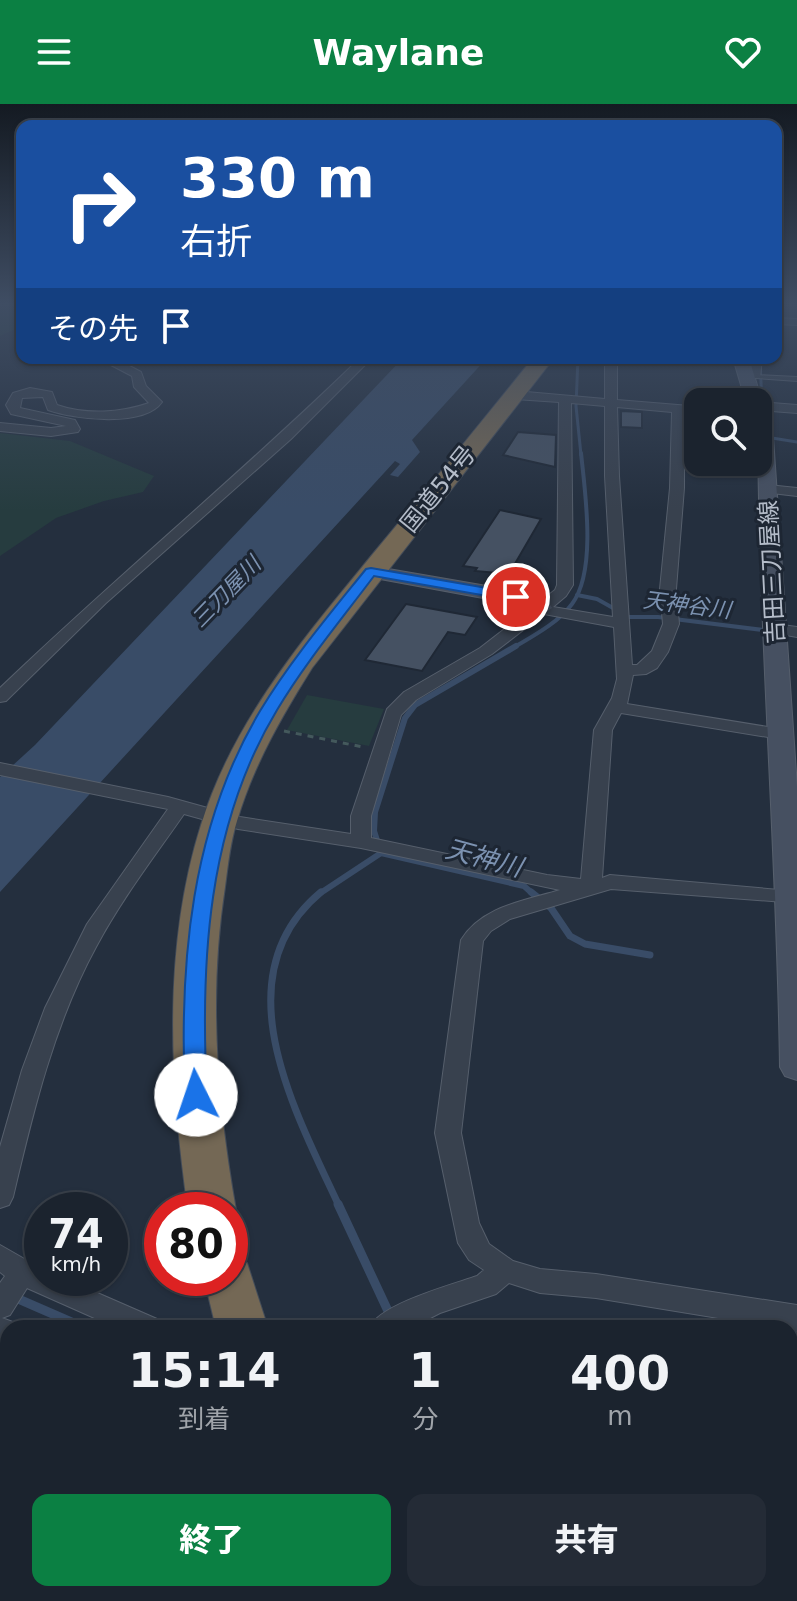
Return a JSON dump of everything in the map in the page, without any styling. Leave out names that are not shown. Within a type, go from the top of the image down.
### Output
[{"type":"highway","name":"国道54号","points":[[209,1192],[201,1142],[192,1014],[200,915],[220,818],[240,766],[268,712],[299,664],[533,372]]},
{"type":"highway","points":[[234,1296],[240,1320]]},
{"type":"main road","name":"吉田三刀屋線","points":[[766,476],[786,630],[780,734],[790,766],[797,1067]]},
{"type":"main road","points":[[371,572],[516,597],[541,608]]},
{"type":"street","points":[[0,427],[51,432],[74,429],[71,423],[15,411],[12,405],[17,396],[30,392],[48,394],[52,407],[67,411],[121,416],[153,406],[156,402],[140,387],[137,374],[133,372]]},
{"type":"street","points":[[0,697],[101,600],[287,436],[352,372]]},
{"type":"street","points":[[591,885],[603,730],[624,689],[611,372]]},
{"type":"street","points":[[515,395],[684,410]]},
{"type":"street","points":[[361,842],[361,816],[379,751],[390,720],[401,704],[486,651],[561,593],[565,585],[572,401]]},
{"type":"street","points":[[772,413],[797,409]]},
{"type":"street","points":[[678,410],[684,412]]},
{"type":"street","points":[[624,669],[640,670],[651,664],[660,652],[671,624],[668,589],[677,488],[678,410]]},
{"type":"street","points":[[768,489],[797,492]]},
{"type":"street","points":[[541,608],[569,616],[622,623]]},
{"type":"street","points":[[616,707],[780,734]]},
{"type":"street","points":[[0,769],[174,804],[220,818],[361,842],[547,882],[591,885]]},
{"type":"street","points":[[0,1197],[30,1077],[78,962],[174,804]]},
{"type":"street","points":[[794,908],[610,882],[591,885],[491,920],[472,940],[448,1133],[472,1243],[492,1264],[540,1281],[596,1286],[797,1318]]},
{"type":"street","points":[[399,1320],[431,1304],[496,1280],[505,1270]]},
{"type":"street","points":[[9,1280],[124,1320]]},
{"type":"lane","points":[[762,372],[797,379]]},
{"type":"path","points":[[280,730],[379,751]]},
{"type":"green space","points":[[0,433],[70,441],[154,476],[143,492],[104,501],[56,518],[0,556]]},
{"type":"green space","points":[[307,695],[384,709],[369,746],[287,730]]},
{"type":"water","name":"三刀屋川","points":[[390,372],[474,372],[412,440],[420,452],[398,477],[390,475],[400,464],[395,461],[0,892],[0,777],[35,745]]},
{"type":"building","points":[[621,411],[642,412],[642,428],[621,427]]},
{"type":"building","points":[[518,432],[556,435],[555,467],[503,455]]},
{"type":"building","points":[[500,510],[541,519],[509,574],[475,571],[477,568],[463,566]]},
{"type":"building","points":[[406,604],[477,617],[465,635],[448,632],[422,671],[365,660]]},
{"type":"waterway","points":[[577,372],[576,406],[581,455]]},
{"type":"waterway","points":[[761,372],[761,388]]},
{"type":"waterway","points":[[772,438],[797,442]]},
{"type":"waterway","points":[[577,595],[585,572],[587,552],[581,453]]},
{"type":"waterway","points":[[513,648],[560,617],[577,595]]},
{"type":"waterway","name":"天神谷川","points":[[577,595],[597,599],[629,617],[658,617],[771,631]]},
{"type":"waterway","points":[[381,853],[374,831],[375,812],[405,718],[415,705],[516,646]]},
{"type":"waterway","points":[[320,894],[381,853]]},
{"type":"waterway","name":"天神川","points":[[381,853],[524,886],[533,894]]},
{"type":"waterway","name":"天神川","points":[[531,892],[551,908],[570,936],[585,944],[650,955]]},
{"type":"waterway","points":[[320,894],[291,926],[275,963],[271,1003],[276,1045],[287,1087],[339,1206]]},
{"type":"waterway","points":[[338,1204],[388,1311]]},
{"type":"waterway","points":[[0,1291],[67,1320]]},
{"type":"route","points":[[196,1095],[192,1014],[200,915],[220,818],[240,766],[268,712],[299,664],[371,572],[516,597]]}]
